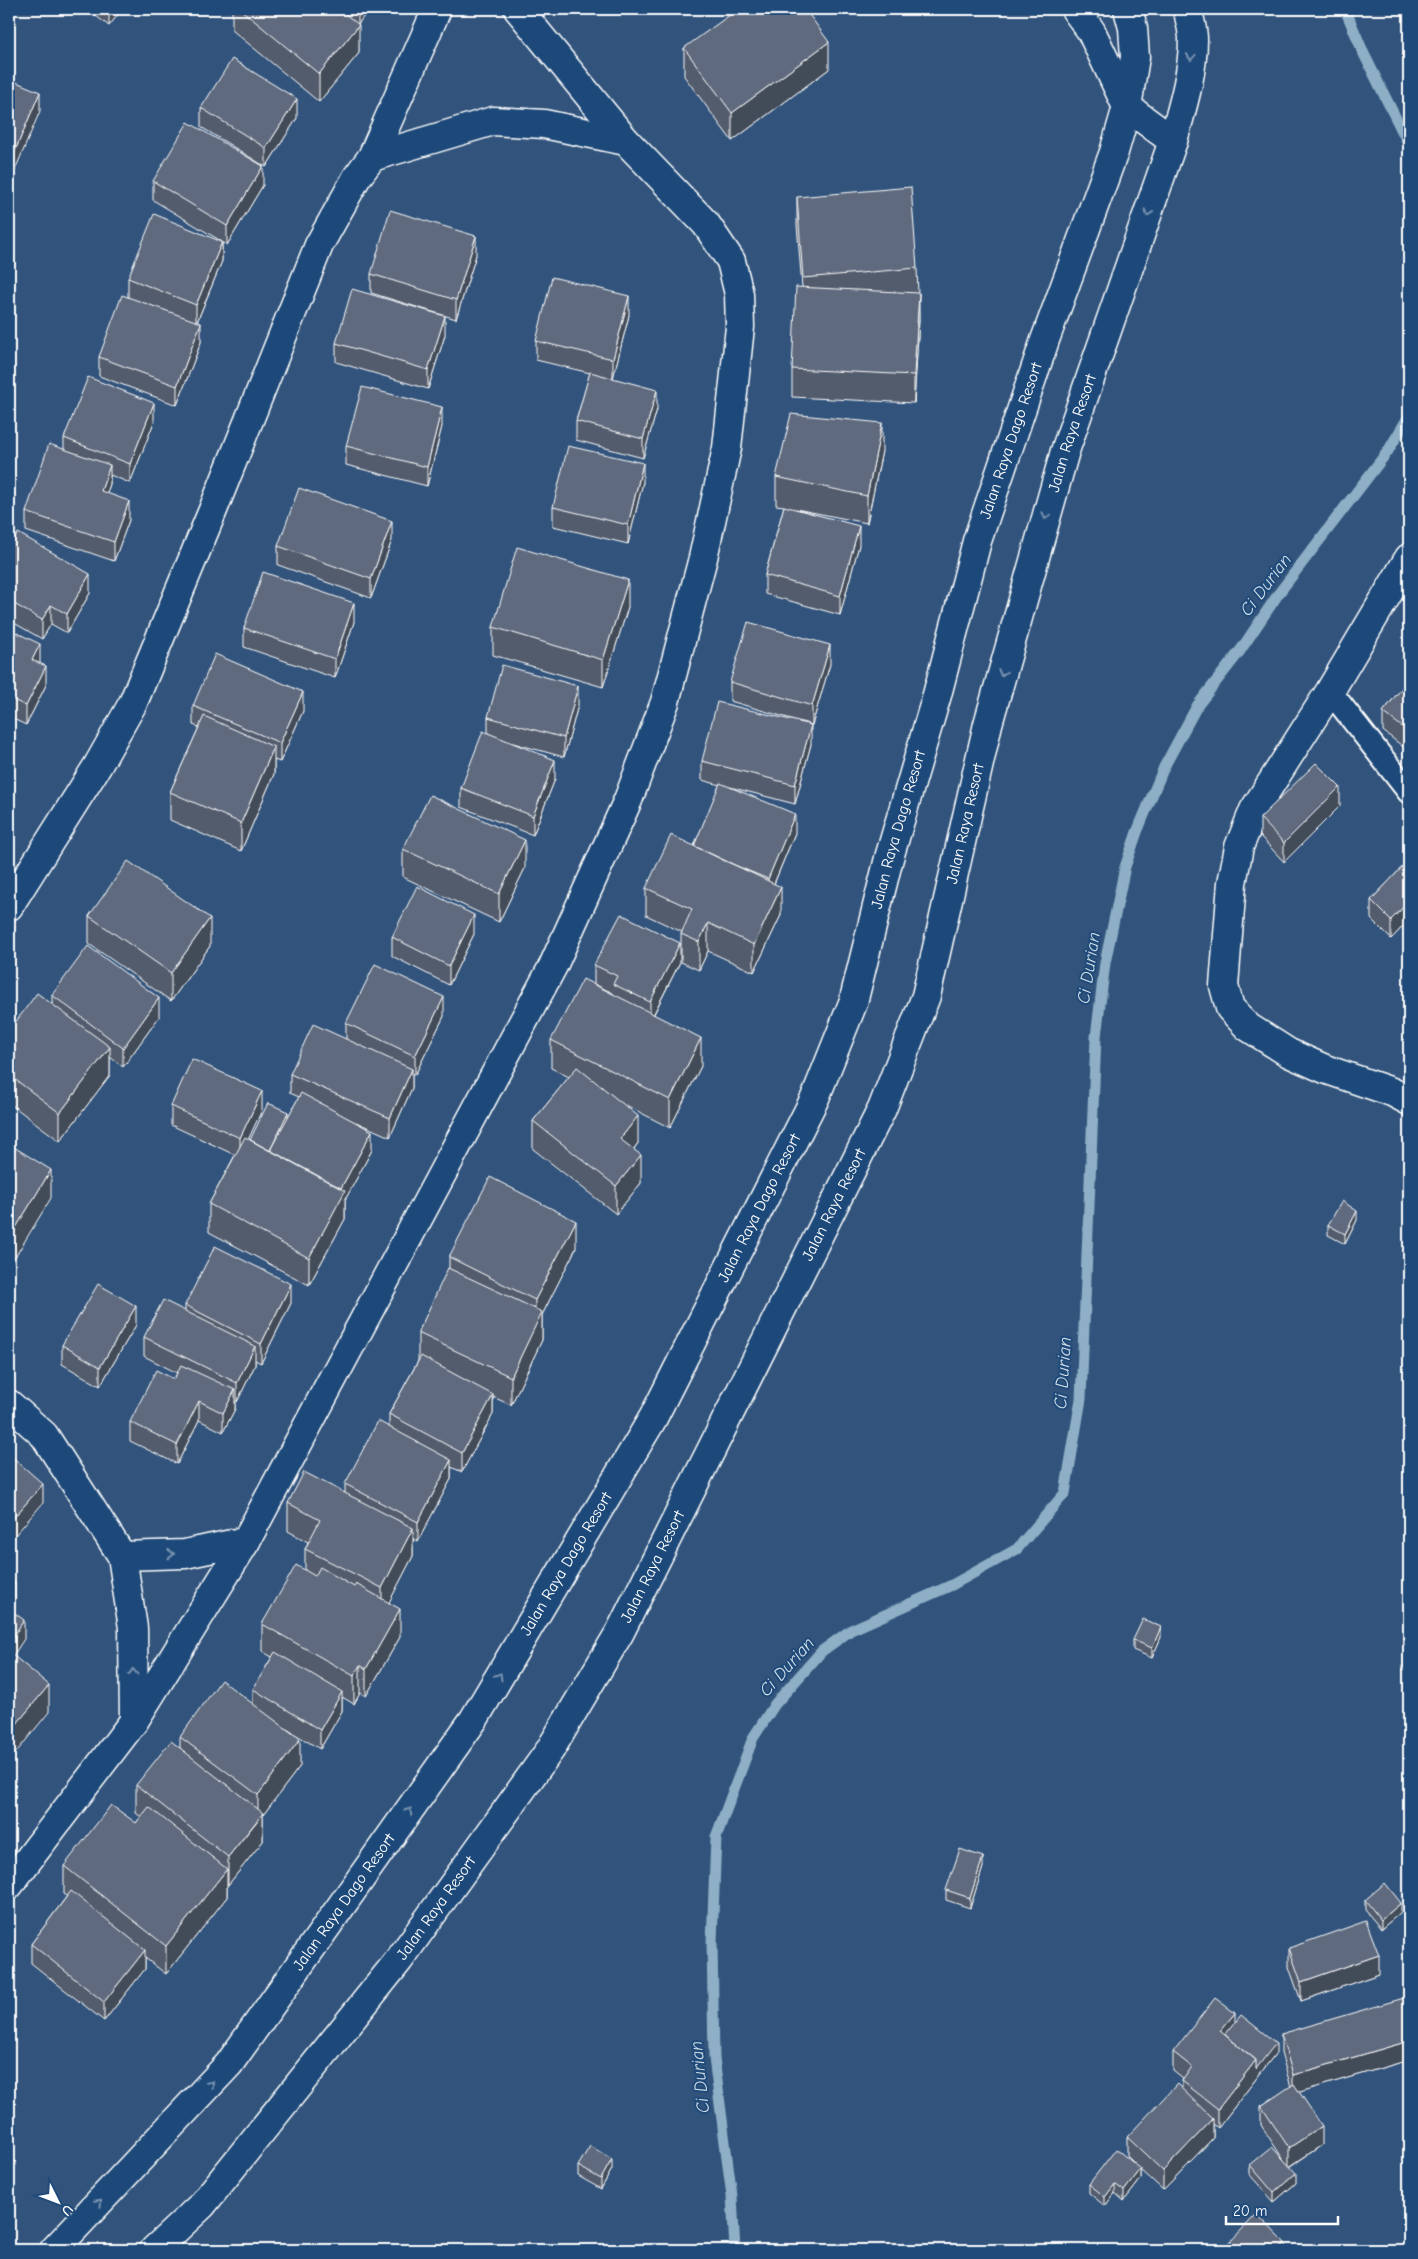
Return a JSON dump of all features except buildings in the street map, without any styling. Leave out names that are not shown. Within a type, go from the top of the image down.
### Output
[{"type":"street","points":[[9,906],[98,765],[132,703],[213,510],[319,245],[357,177],[372,157],[437,9]]},
{"type":"street","points":[[9,1885],[134,1721],[246,1541],[553,966],[628,800],[665,702],[703,558],[727,448],[740,326],[739,294],[731,261],[706,224],[626,141],[518,9]]},
{"type":"street","points":[[1075,9],[1090,31],[1127,107],[1173,141]]},
{"type":"street","name":"Jalan Raya Dago Resort","points":[[54,2250],[229,2064],[474,1719],[653,1418],[815,1098],[853,1003],[890,858],[977,541],[1044,340],[1114,152],[1127,107],[1135,57],[1133,28],[1128,9]]},
{"type":"street","name":"Jalan Raya Resort","points":[[154,2250],[202,2205],[399,1960],[550,1750],[620,1632],[882,1109],[926,996],[988,724],[1065,451],[1173,141],[1190,70],[1193,38],[1188,9]]},
{"type":"street","points":[[372,157],[493,121],[544,124],[626,141]]},
{"type":"street","points":[[1409,558],[1330,691],[1254,810],[1239,847],[1232,883],[1224,986],[1230,1008],[1248,1027],[1290,1053],[1325,1068],[1392,1092],[1409,1101]]},
{"type":"street","points":[[9,1404],[44,1435],[122,1556],[133,1628],[134,1721]]},
{"type":"street","points":[[122,1556],[185,1554],[246,1541]]},
{"type":"lane","points":[[1330,691],[1409,792]]},
{"type":"waterway","name":"Ci Durian","points":[[1345,9],[1364,54],[1409,145]]},
{"type":"waterway","name":"Ci Durian","points":[[735,2250],[732,2196],[714,2058],[712,1942],[716,1837],[753,1738],[775,1704],[822,1651],[851,1630],[952,1585],[1017,1549],[1065,1493],[1081,1399],[1096,1037],[1105,963],[1125,867],[1137,832],[1164,767],[1197,706],[1240,651],[1279,593],[1388,451],[1409,416]]}]
